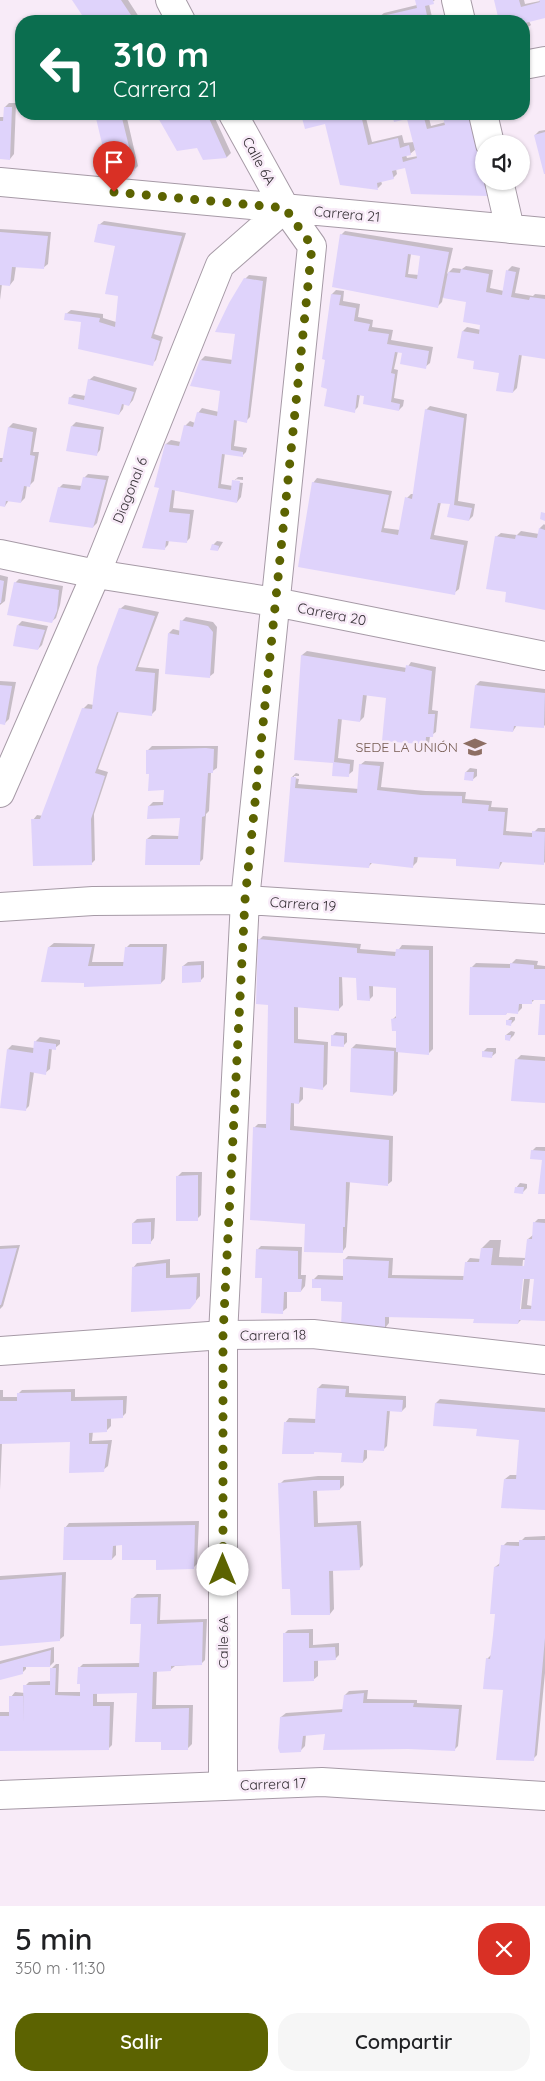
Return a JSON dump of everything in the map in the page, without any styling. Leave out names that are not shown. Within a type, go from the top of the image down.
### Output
[{"type":"street","points":[[170,0],[179,15]]},
{"type":"street","points":[[456,0],[460,15]]},
{"type":"street","points":[[530,63],[545,61]]},
{"type":"street","name":"Calle 6A","points":[[223,1786],[223,1335],[245,900],[312,246],[285,208],[236,120]]},
{"type":"street","points":[[484,120],[488,135]]},
{"type":"street","name":"Carrera 21","points":[[0,182],[545,232]]},
{"type":"street","points":[[500,190],[510,229]]},
{"type":"street","name":"Diagonal 6","points":[[0,793],[96,574],[220,265],[285,208]]},
{"type":"street","name":"Carrera 20","points":[[0,554],[96,574],[275,602],[545,656]]},
{"type":"street","name":"Carrera 19","points":[[0,907],[93,901],[245,900],[545,919]]},
{"type":"street","name":"Carrera 18","points":[[0,1351],[223,1335],[313,1334],[545,1360]]},
{"type":"street","name":"Carrera 17","points":[[0,1795],[322,1782],[545,1796]]},
{"type":"building","points":[[72,0],[121,0],[131,15],[82,15]]},
{"type":"building","points":[[415,0],[433,0],[434,4],[425,6],[427,15],[387,15],[417,8]]},
{"type":"building","points":[[494,0],[519,0],[521,7],[540,2],[539,0],[545,0],[545,18],[530,22],[530,15],[498,15]]},
{"type":"building","points":[[4,107],[12,107],[10,160],[0,159],[0,121],[3,121]]},
{"type":"building","points":[[96,120],[122,120],[135,171],[109,173]]},
{"type":"building","points":[[159,120],[210,120],[227,158],[203,160],[197,148],[177,151]]},
{"type":"building","points":[[303,120],[362,120],[368,145],[398,138],[400,148],[409,145],[411,155],[402,157],[403,162],[417,158],[407,120],[425,120],[427,129],[445,125],[444,120],[470,120],[475,140],[475,190],[487,190],[488,196],[411,194],[405,168],[392,171],[394,179],[377,183],[378,190],[340,185],[325,124],[305,129]]},
{"type":"building","points":[[545,132],[545,174],[544,174],[534,135]]},
{"type":"building","points":[[98,224],[182,236],[151,338],[160,341],[153,366],[78,349],[81,322],[64,320],[65,313],[100,318],[99,322],[115,327],[118,296],[105,294],[115,246],[94,242]]},
{"type":"building","points":[[0,232],[48,236],[44,269],[12,267],[10,286],[0,285]]},
{"type":"building","points":[[340,234],[449,252],[438,308],[332,287]],"holes":[[[408,254],[420,256],[417,279],[405,277]]]},
{"type":"building","points":[[461,269],[489,274],[486,292],[502,295],[506,270],[516,272],[511,297],[529,300],[530,297],[545,299],[545,359],[519,355],[513,393],[496,391],[499,373],[473,369],[474,361],[457,358],[462,331],[479,334],[480,325],[463,322],[466,302],[443,298],[448,272],[460,273]]},
{"type":"building","points":[[244,278],[263,281],[247,423],[234,420],[231,445],[231,450],[243,452],[243,457],[222,454],[218,488],[231,490],[232,480],[240,481],[237,503],[172,490],[169,512],[190,514],[187,543],[166,541],[165,550],[142,548],[159,488],[154,487],[165,444],[179,446],[184,425],[193,427],[197,412],[217,416],[220,391],[190,386],[200,360],[231,364],[235,334],[215,332]]},
{"type":"building","points":[[331,294],[341,295],[339,305],[356,308],[354,321],[370,324],[368,331],[389,334],[387,344],[429,351],[426,369],[400,364],[402,353],[395,352],[391,373],[395,374],[391,402],[400,404],[399,411],[363,404],[364,396],[357,395],[355,413],[324,406],[327,389],[321,387],[325,360],[322,359]]},
{"type":"building","points":[[88,379],[134,392],[129,406],[122,404],[119,415],[68,404],[69,397],[84,400]]},
{"type":"building","points":[[425,409],[464,418],[454,505],[472,508],[469,521],[447,517],[450,504],[438,503],[430,539],[464,545],[455,595],[298,567],[312,482],[389,495],[381,532],[398,535],[405,497],[412,499]]},
{"type":"building","points":[[71,426],[101,430],[97,456],[66,451]]},
{"type":"building","points":[[8,427],[33,432],[30,455],[35,456],[30,487],[24,486],[21,503],[6,501],[5,507],[0,506],[0,462],[2,462]]},
{"type":"building","points":[[83,477],[106,480],[93,528],[49,522],[58,487],[80,490]]},
{"type":"building","points":[[541,512],[545,513],[545,521],[540,519]]},
{"type":"building","points":[[539,528],[545,530],[545,610],[505,602],[506,592],[486,589],[495,536],[515,539],[516,535],[537,538]]},
{"type":"building","points":[[212,544],[219,546],[218,551],[210,550]]},
{"type":"building","points":[[0,580],[4,581],[1,603],[0,603]]},
{"type":"building","points":[[14,582],[59,590],[57,611],[52,623],[7,615]]},
{"type":"building","points":[[119,608],[155,616],[135,671],[155,673],[152,716],[117,712],[95,773],[105,776],[91,819],[92,865],[33,866],[31,819],[40,819],[82,708],[92,709],[97,667]]},
{"type":"building","points":[[180,620],[208,626],[213,632],[210,678],[165,674],[168,633],[179,635]]},
{"type":"building","points":[[17,625],[45,630],[38,650],[13,646]]},
{"type":"building","points":[[301,655],[405,672],[406,665],[432,671],[428,714],[435,714],[433,737],[426,737],[425,750],[420,749],[420,744],[382,741],[386,698],[363,695],[360,722],[338,719],[334,762],[350,764],[349,777],[332,776],[333,763],[294,760]]},
{"type":"building","points":[[0,685],[12,686],[5,725],[0,724]]},
{"type":"building","points":[[475,685],[545,693],[544,728],[514,726],[513,732],[470,728]]},
{"type":"building","points":[[214,749],[213,773],[208,773],[205,816],[202,817],[200,865],[145,865],[146,839],[178,839],[180,818],[147,819],[148,806],[163,805],[164,790],[148,791],[149,774],[146,774],[146,750]]},
{"type":"building","points":[[359,764],[380,766],[377,790],[421,795],[462,796],[462,803],[489,805],[488,811],[505,812],[503,835],[532,837],[532,831],[545,832],[544,865],[500,862],[499,869],[456,866],[456,859],[414,857],[413,868],[370,863],[369,868],[284,862],[291,777],[296,777],[295,788],[357,793]]},
{"type":"building","points":[[465,772],[474,772],[473,781],[464,780]]},
{"type":"building","points":[[258,939],[357,948],[357,953],[395,956],[396,949],[429,950],[429,1055],[396,1052],[396,1031],[392,1031],[391,1019],[396,1018],[396,988],[369,986],[370,1001],[357,1000],[356,978],[339,977],[339,1011],[294,1007],[294,1043],[324,1045],[323,1090],[300,1087],[299,1104],[291,1103],[290,1130],[389,1140],[388,1186],[346,1182],[343,1253],[304,1252],[305,1224],[250,1220],[253,1127],[266,1128],[268,1005],[256,1004]]},
{"type":"building","points":[[48,947],[92,947],[88,966],[123,966],[125,947],[163,947],[161,984],[84,987],[84,983],[41,982]]},
{"type":"building","points":[[510,963],[534,965],[534,969],[545,969],[545,1000],[532,1000],[532,1004],[519,1004],[518,1014],[469,1015],[470,967],[510,968]]},
{"type":"building","points":[[201,965],[201,982],[182,983],[182,966]]},
{"type":"building","points":[[540,1004],[545,1004],[545,1035],[538,1035]]},
{"type":"building","points":[[506,1020],[512,1020],[511,1026],[506,1025]]},
{"type":"building","points":[[331,1035],[344,1036],[344,1047],[331,1046]]},
{"type":"building","points":[[505,1035],[511,1035],[510,1041],[505,1040]]},
{"type":"building","points":[[34,1041],[56,1044],[56,1050],[49,1049],[46,1075],[30,1072],[26,1111],[0,1108],[7,1049],[33,1053]]},
{"type":"building","points":[[351,1048],[394,1051],[393,1096],[350,1092]]},
{"type":"building","points":[[482,1051],[493,1052],[492,1058],[482,1057]]},
{"type":"building","points":[[515,1059],[545,1061],[545,1103],[511,1101]]},
{"type":"building","points":[[531,1150],[545,1151],[545,1194],[538,1194],[542,1160],[530,1159]]},
{"type":"building","points":[[198,1175],[198,1221],[176,1221],[176,1176]]},
{"type":"building","points":[[515,1187],[524,1187],[523,1194],[514,1193]]},
{"type":"building","points":[[151,1222],[151,1244],[132,1244],[132,1223]]},
{"type":"building","points":[[533,1222],[545,1223],[545,1321],[519,1320],[518,1324],[473,1323],[474,1319],[385,1317],[385,1329],[341,1327],[342,1302],[321,1301],[321,1288],[312,1288],[312,1279],[343,1280],[343,1259],[389,1261],[388,1278],[463,1280],[465,1262],[479,1262],[481,1248],[493,1248],[491,1265],[524,1266],[527,1239],[532,1239]],"holes":[[[523,1279],[534,1279],[531,1309],[520,1309]]]},
{"type":"building","points":[[17,1248],[1,1305],[0,1305],[0,1249]]},
{"type":"building","points":[[256,1249],[298,1251],[298,1279],[302,1279],[301,1292],[284,1292],[283,1314],[261,1313],[262,1278],[255,1278]]},
{"type":"building","points":[[166,1263],[166,1278],[197,1277],[196,1302],[190,1309],[131,1312],[132,1267]]},
{"type":"building","points":[[317,1388],[346,1389],[345,1397],[403,1400],[402,1412],[387,1411],[384,1451],[364,1450],[363,1463],[341,1462],[342,1453],[282,1454],[284,1422],[315,1423]]},
{"type":"building","points":[[71,1392],[71,1401],[123,1400],[123,1418],[107,1419],[107,1432],[89,1433],[89,1444],[108,1444],[104,1472],[69,1473],[70,1442],[0,1444],[0,1401],[17,1401],[17,1393]]},
{"type":"building","points":[[435,1403],[545,1412],[545,1510],[501,1508],[504,1479],[516,1479],[519,1440],[476,1436],[477,1429],[433,1426]]},
{"type":"building","points":[[340,1480],[340,1490],[313,1491],[314,1527],[357,1525],[360,1570],[329,1571],[330,1615],[291,1615],[290,1589],[282,1589],[278,1483]]},
{"type":"building","points":[[195,1525],[194,1569],[156,1570],[156,1560],[122,1560],[122,1545],[113,1546],[112,1560],[63,1560],[64,1527]]},
{"type":"building","points":[[519,1540],[545,1540],[545,1638],[534,1761],[496,1760],[503,1690],[483,1689],[486,1658],[490,1659],[495,1614],[490,1614],[494,1567],[499,1566],[501,1545],[519,1546]]},
{"type":"building","points":[[62,1575],[60,1641],[0,1646],[0,1580]]},
{"type":"building","points":[[158,1597],[157,1624],[203,1622],[202,1665],[171,1666],[171,1671],[153,1672],[152,1709],[189,1708],[188,1750],[161,1750],[161,1742],[135,1742],[137,1693],[93,1694],[93,1706],[110,1706],[109,1750],[0,1751],[0,1716],[9,1716],[9,1696],[23,1696],[24,1723],[23,1685],[50,1685],[50,1668],[56,1668],[55,1695],[80,1696],[80,1684],[77,1684],[78,1667],[139,1667],[141,1624],[130,1624],[131,1598]]},
{"type":"building","points":[[283,1633],[309,1633],[309,1648],[335,1647],[336,1660],[314,1661],[314,1681],[283,1682]]},
{"type":"building","points":[[51,1650],[50,1667],[23,1667],[23,1674],[0,1680],[0,1664]]},
{"type":"building","points":[[364,1693],[363,1703],[414,1703],[413,1707],[459,1709],[455,1751],[408,1749],[323,1750],[325,1734],[303,1736],[301,1752],[280,1753],[278,1748],[280,1717],[342,1712],[344,1695]]},
{"type":"place","name":"SEDE LA UNIÓN","points":[[475,747]]},
{"type":"route","points":[[114,192],[285,208],[312,246],[245,900],[223,1335],[223,1570]]}]
